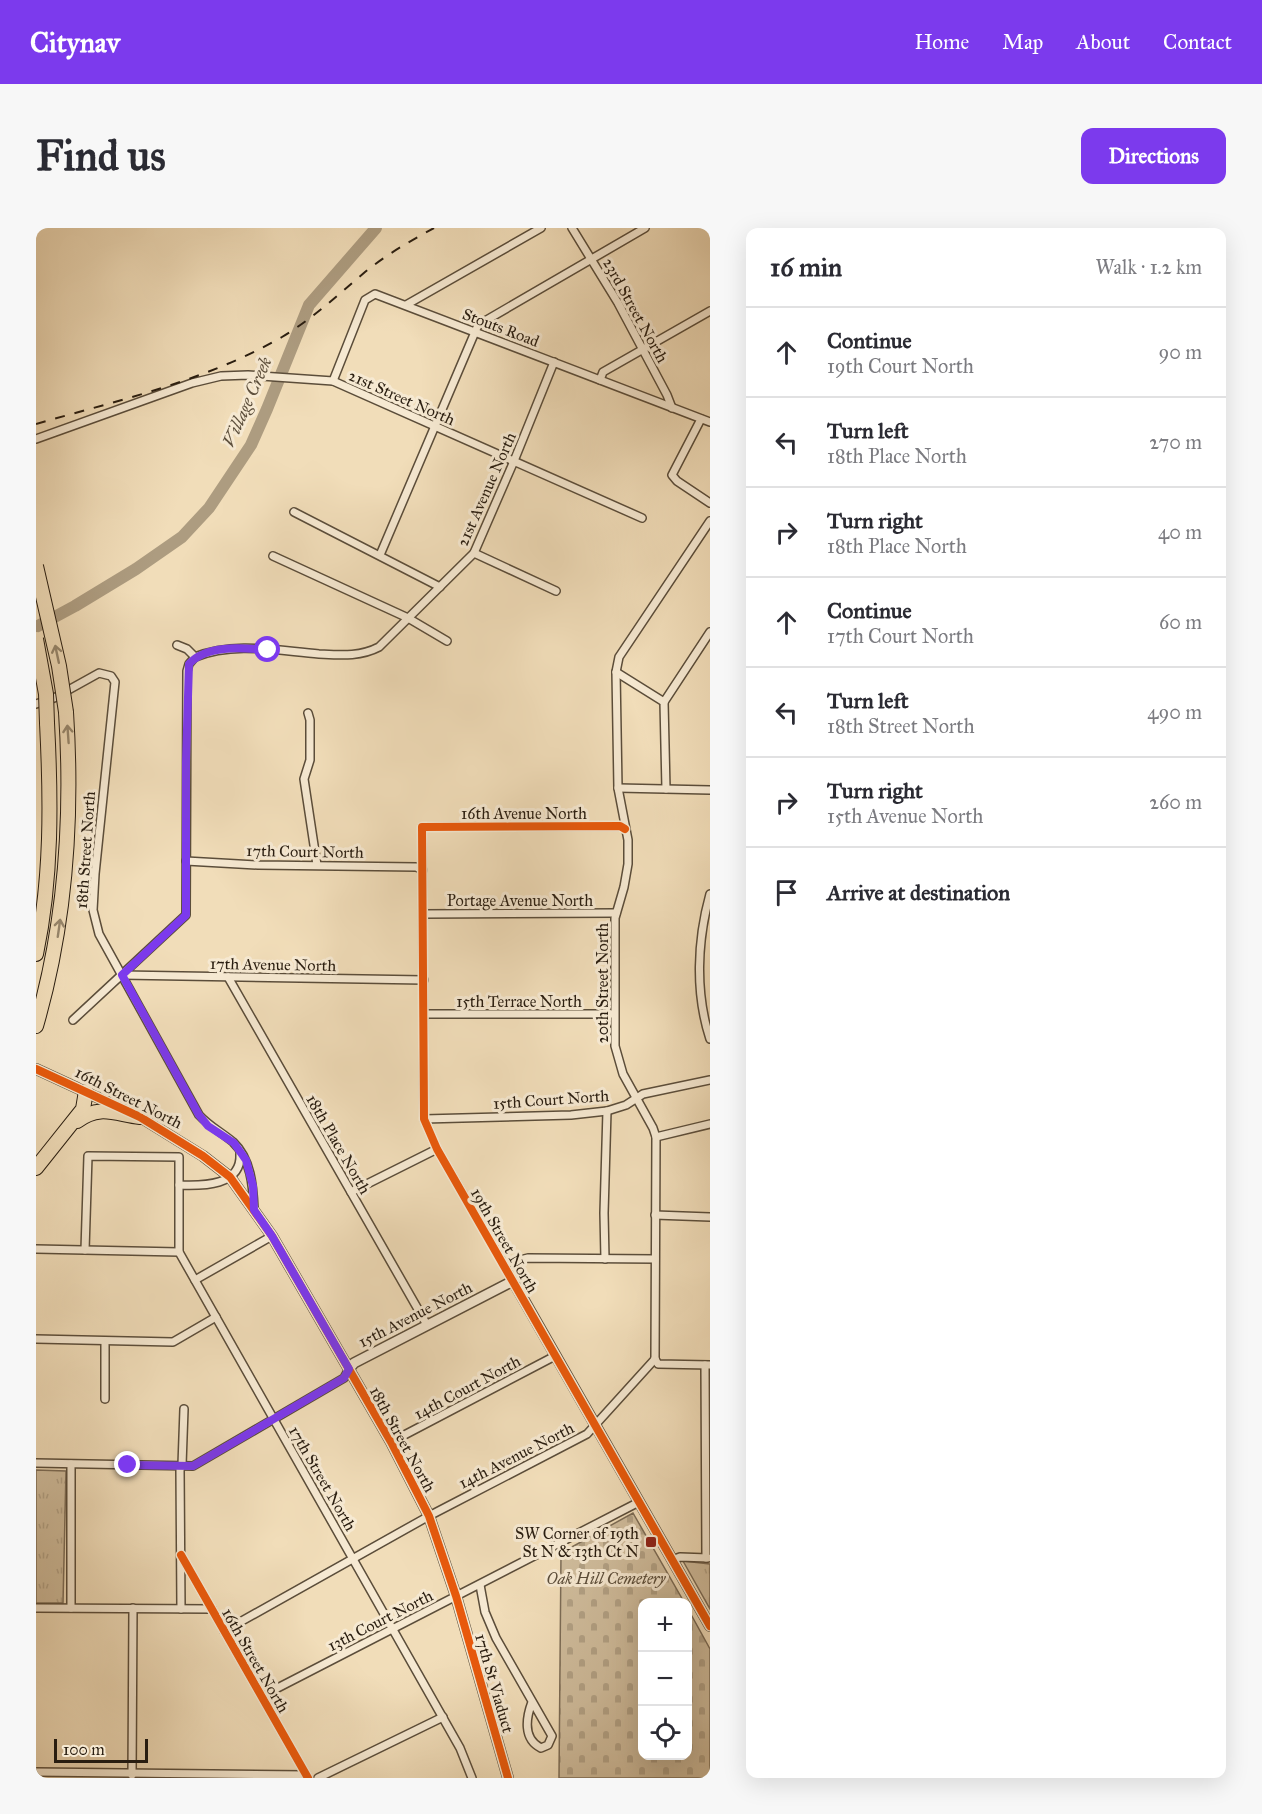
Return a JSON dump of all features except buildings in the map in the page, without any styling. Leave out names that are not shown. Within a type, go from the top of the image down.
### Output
[{"type":"highway","points":[[36,566],[59,666],[66,712],[69,832],[57,944],[48,987],[36,1026]]},
{"type":"highway","points":[[36,639],[46,694],[51,795],[47,875],[36,954]]},
{"type":"highway","points":[[36,1168],[83,1109],[86,1091]]},
{"type":"highway","points":[[71,1126],[86,1114],[99,1110],[140,1117]]},
{"type":"street","points":[[406,305],[541,228]]},
{"type":"street","name":"23rd Street North","points":[[572,228],[642,349],[672,408]]},
{"type":"street","points":[[380,555],[478,325],[645,228]]},
{"type":"street","name":"Stouts Road","points":[[333,381],[366,298],[375,294],[710,422]]},
{"type":"street","points":[[600,380],[603,372],[710,311]]},
{"type":"street","name":"21st Avenue North","points":[[195,657],[235,648],[348,655],[374,650],[474,553],[554,362]]},
{"type":"street","name":"21st Street North","points":[[36,439],[192,383],[221,376],[295,377],[333,381],[642,518]]},
{"type":"street","points":[[701,419],[672,475],[677,481],[710,503]]},
{"type":"street","points":[[294,512],[440,587]]},
{"type":"street","points":[[664,702],[616,672],[619,657],[710,521]]},
{"type":"street","points":[[474,553],[556,591]]},
{"type":"street","points":[[273,556],[408,618],[447,641]]},
{"type":"street","points":[[666,789],[664,702],[710,632]]},
{"type":"street","points":[[73,1020],[186,915],[187,671],[195,657],[187,649],[177,645]]},
{"type":"street","name":"20th Street North","points":[[616,672],[618,788],[628,840],[628,864],[615,918],[615,1053],[623,1074],[656,1137],[655,1359]]},
{"type":"street","name":"18th Street North","points":[[36,704],[54,698],[99,673],[111,676],[115,682],[93,910],[99,934],[199,1115],[208,1126],[234,1143],[246,1160],[253,1186],[254,1210],[272,1236],[392,1442],[429,1516],[456,1596]]},
{"type":"street","points":[[308,712],[310,760],[304,778],[317,865]]},
{"type":"street","points":[[618,788],[710,790]]},
{"type":"street","name":"16th Avenue North","points":[[422,827],[620,826],[625,829]]},
{"type":"street","name":"19th Street North","points":[[422,827],[424,1119],[437,1149],[710,1626]]},
{"type":"street","name":"17th Court North","points":[[186,861],[416,867],[423,870]]},
{"type":"street","points":[[710,894],[705,913],[699,970],[710,1039]]},
{"type":"street","name":"Portage Avenue North","points":[[424,914],[616,913]]},
{"type":"street","name":"17th Avenue North","points":[[122,975],[424,981]]},
{"type":"street","name":"18th Place North","points":[[228,977],[427,1325]]},
{"type":"street","name":"15th Terrace North","points":[[424,1014],[614,1014]]},
{"type":"street","name":"16th Street North","points":[[36,1069],[140,1117],[178,1139],[230,1177],[254,1210]]},
{"type":"street","name":"15th Court North","points":[[424,1119],[570,1115],[607,1111],[626,1106],[643,1094],[710,1080]]},
{"type":"street","points":[[605,1259],[607,1111]]},
{"type":"street","points":[[656,1137],[710,1124]]},
{"type":"street","points":[[351,1192],[437,1149]]},
{"type":"street","points":[[179,1185],[206,1186],[230,1177],[237,1172],[241,1163],[240,1151]]},
{"type":"street","name":"17th Street North","points":[[85,1250],[88,1156],[179,1157],[179,1252],[443,1717],[460,1748],[472,1778]]},
{"type":"street","points":[[656,1215],[710,1217]]},
{"type":"street","points":[[195,1280],[272,1236]]},
{"type":"street","points":[[36,1249],[179,1252]]},
{"type":"street","points":[[503,1264],[528,1258],[655,1259]]},
{"type":"street","name":"15th Avenue North","points":[[36,1463],[193,1466],[344,1378],[354,1363],[513,1281]]},
{"type":"street","points":[[36,1339],[173,1342],[216,1317]]},
{"type":"street","points":[[105,1341],[105,1399]]},
{"type":"street","name":"14th Court North","points":[[392,1442],[555,1356]]},
{"type":"street","points":[[655,1359],[658,1364],[707,1365],[708,1558],[680,1557],[672,1560]]},
{"type":"street","name":"14th Avenue North","points":[[224,1631],[429,1516],[587,1434],[655,1359]]},
{"type":"street","name":"16th Street North","points":[[181,1608],[180,1470],[183,1409]]},
{"type":"street","points":[[71,1464],[71,1608]]},
{"type":"street","name":"13th Court North","points":[[261,1696],[639,1502]]},
{"type":"street","name":"16th Street North","points":[[181,1555],[307,1776]]},
{"type":"street","points":[[480,1585],[486,1612],[496,1638],[552,1736],[548,1745],[541,1748],[533,1744],[528,1734],[527,1714],[532,1702]]},
{"type":"street","name":"17th St Viaduct","points":[[456,1596],[508,1778]]},
{"type":"street","points":[[36,1608],[212,1609]]},
{"type":"street","points":[[132,1776],[133,1608]]},
{"type":"street","points":[[318,1778],[443,1717]]},
{"type":"street","points":[[36,1772],[132,1776],[307,1776]]},
{"type":"green space","points":[[36,1470],[66,1471],[63,1603],[36,1603]]},
{"type":"green space","name":"Oak Hill Cemetery","points":[[633,1513],[682,1598],[638,1598],[638,1760],[692,1760],[692,1616],[710,1649],[710,1778],[559,1778],[561,1553]]},
{"type":"green space","points":[[683,1561],[710,1564],[710,1609]]},
{"type":"waterway","name":"Village Creek","points":[[36,627],[136,569],[182,537],[209,508],[251,445],[309,305],[376,228]]},
{"type":"railway","points":[[36,424],[193,378],[253,352],[293,330],[381,260],[434,228]]},
{"type":"cycle path","points":[[625,829],[620,826],[422,827],[424,1119],[437,1149],[710,1626]]},
{"type":"cycle path","points":[[36,1069],[140,1117],[203,1156],[230,1177],[272,1236],[391,1442],[429,1516],[456,1596],[508,1778]]},
{"type":"cycle path","points":[[181,1555],[308,1778]]},
{"type":"place","name":"SW Corner of 19th St N & 13th Ct N","points":[[651,1542]]},
{"type":"route","points":[[128,1465],[193,1466],[344,1378],[349,1369],[272,1236],[254,1210],[253,1186],[246,1160],[234,1143],[208,1126],[199,1115],[122,975],[186,915],[187,671],[189,664],[195,657],[205,653],[235,648],[268,650]]}]
